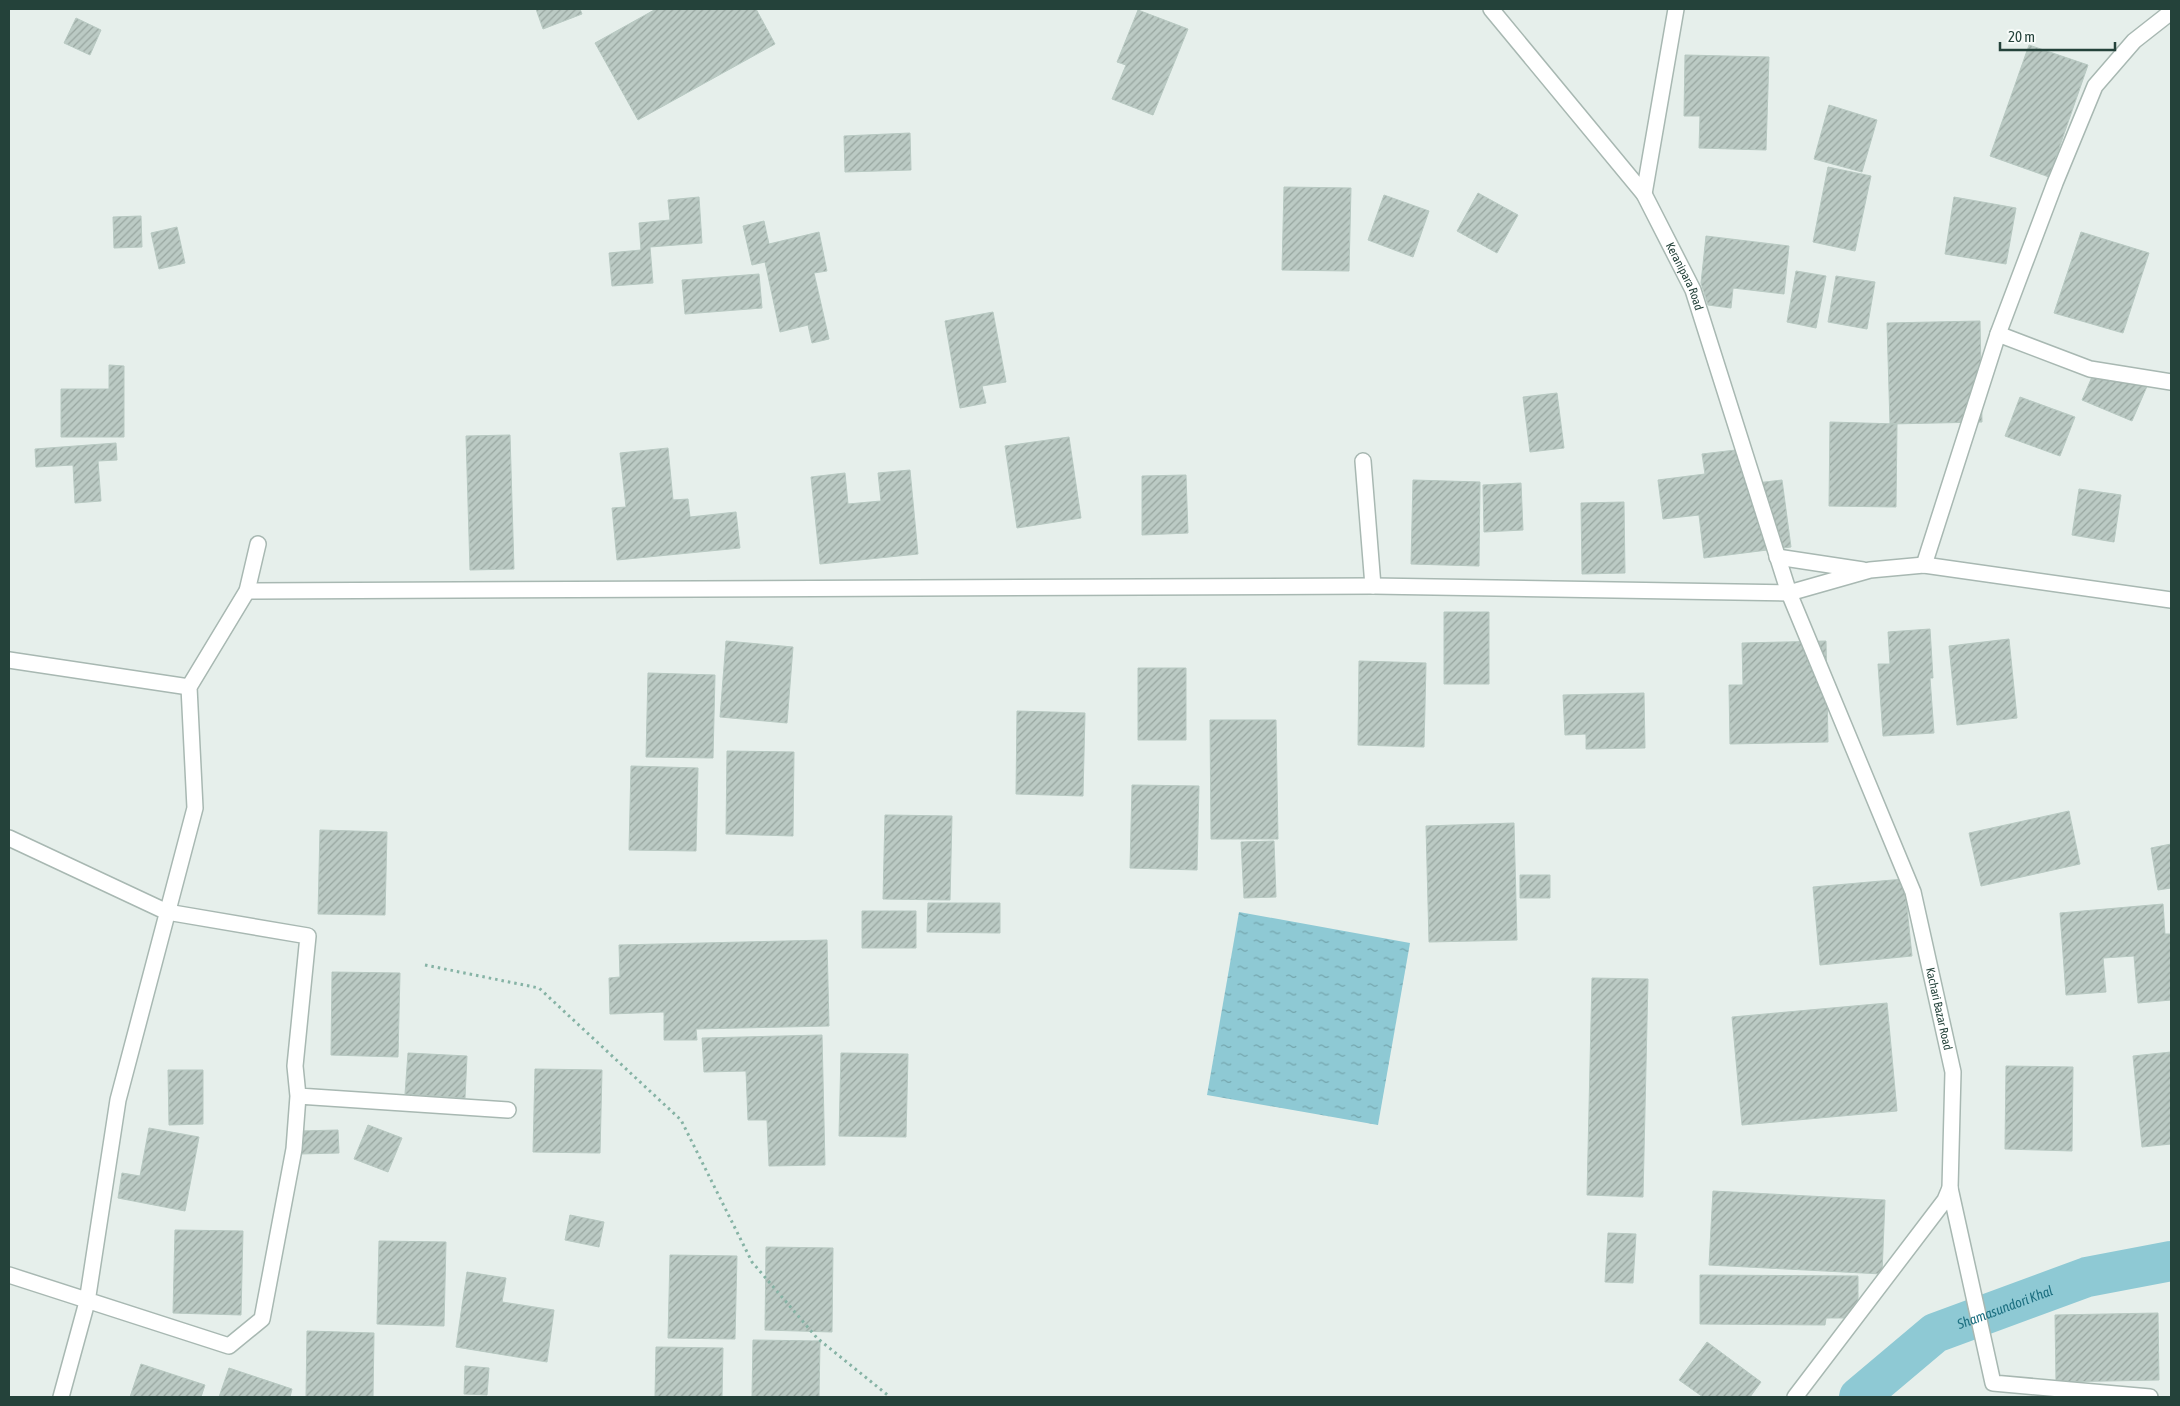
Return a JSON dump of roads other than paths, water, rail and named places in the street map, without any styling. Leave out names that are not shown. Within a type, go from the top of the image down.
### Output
[{"type":"street","name":"Keranipara Road","points":[[1491,9],[1644,194],[1693,290],[1789,593]]},
{"type":"street","points":[[1644,194],[1676,9]]},
{"type":"street","points":[[1924,565],[1998,334],[2055,182],[2095,86],[2134,41],[2171,12]]},
{"type":"street","points":[[1998,334],[2090,369],[2171,382]]},
{"type":"street","points":[[1362,461],[1373,586]]},
{"type":"street","points":[[61,1397],[87,1302],[118,1100],[195,808],[189,687],[247,591],[258,544]]},
{"type":"street","points":[[1777,557],[1870,570]]},
{"type":"street","points":[[247,591],[1373,586],[1789,593],[1870,570],[1924,565],[2171,600]]},
{"type":"street","name":"Kachari Bazar Road","points":[[1789,593],[1913,892],[1953,1072],[1950,1188],[1945,1200],[1794,1397]]},
{"type":"street","points":[[9,660],[189,687]]},
{"type":"street","points":[[9,838],[167,912],[308,936],[294,1066],[298,1096],[294,1149],[262,1319],[229,1346],[9,1275]]},
{"type":"street","points":[[298,1096],[508,1110]]},
{"type":"street","points":[[1950,1188],[1993,1383],[2150,1397]]},
{"type":"water","points":[[1239,912],[1410,943],[1378,1125],[1207,1095]]},
{"type":"waterway","name":"Shamasundori Khal","points":[[1859,1397],[1935,1333],[2087,1277],[2171,1261]]}]
